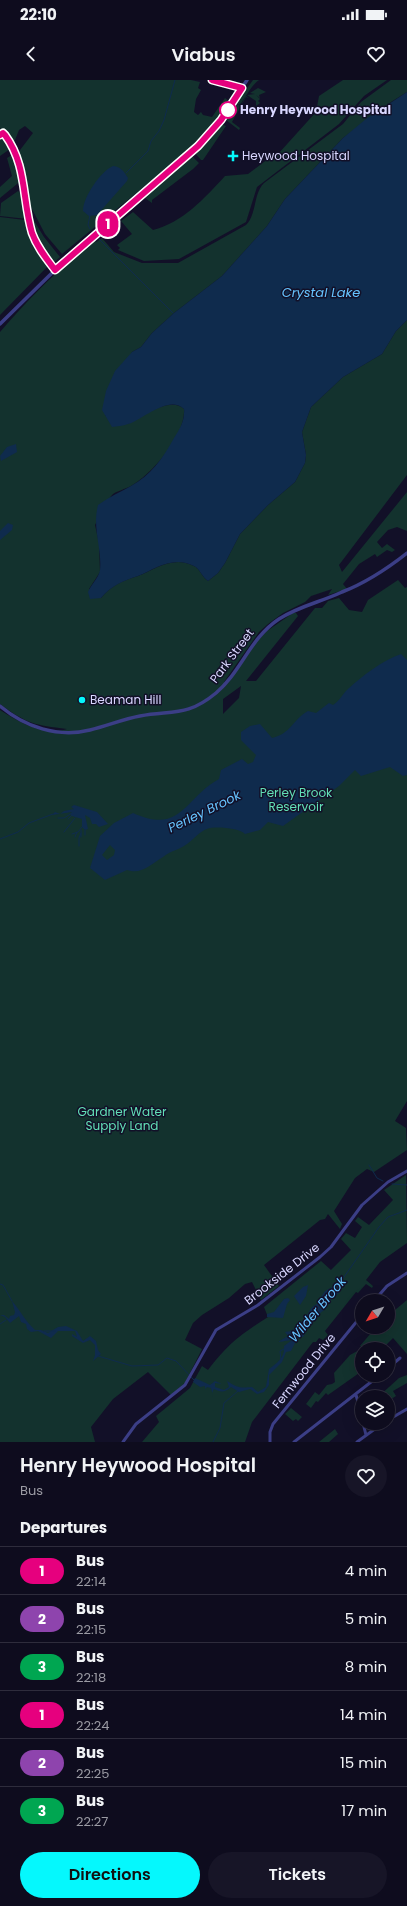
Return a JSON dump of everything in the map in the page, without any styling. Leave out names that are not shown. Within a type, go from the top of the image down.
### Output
[{"type":"street","points":[[212,80],[242,88]]},
{"type":"street","points":[[0,324],[55,270],[198,146],[221,120],[247,80]]},
{"type":"street","name":"Park Street","points":[[0,706],[28,724],[59,732],[88,731],[135,717],[174,713],[194,707],[210,698],[224,685],[255,641],[274,623],[295,610],[348,590],[387,568],[407,553]]},
{"type":"street","name":"Brookside Drive","points":[[123,1442],[136,1424],[179,1392],[189,1380],[216,1330],[258,1305],[320,1258],[364,1204],[387,1183],[407,1171]]},
{"type":"street","points":[[380,1294],[387,1286],[407,1273]]},
{"type":"street","name":"Fernwood Drive","points":[[270,1442],[270,1432],[273,1424],[355,1324]]},
{"type":"street","points":[[395,1362],[400,1358]]},
{"type":"street","points":[[362,1390],[372,1382]]},
{"type":"street","points":[[294,1442],[334,1409],[355,1396]]},
{"type":"street","points":[[395,1416],[407,1409]]},
{"type":"street","points":[[365,1430],[366,1435]]},
{"type":"street","points":[[358,1442],[373,1430]]},
{"type":"green space","points":[[0,80],[191,80],[200,82],[198,88],[201,90],[196,99],[194,112],[198,115],[201,112],[203,115],[212,117],[225,98],[230,102],[219,118],[196,144],[62,254],[45,234],[31,207],[22,167],[17,154],[33,133],[25,126],[19,130],[13,145],[0,128]]},
{"type":"green space","points":[[253,80],[259,80],[251,88],[240,105],[236,104]]},
{"type":"green space","points":[[343,80],[387,80],[364,96],[339,124],[257,187],[246,222],[179,259],[144,261],[118,250],[120,248],[117,245],[132,234],[121,221],[133,212],[153,230],[174,222],[201,201],[225,176],[248,174],[268,159],[279,153],[316,112],[319,96]]},
{"type":"green space","name":"Gardner Water Supply Land","points":[[391,80],[407,80],[407,92],[391,102],[343,138],[285,199],[267,226],[222,276],[174,313],[152,333],[141,347],[132,352],[105,415],[109,420],[128,424],[140,416],[156,409],[172,405],[184,409],[183,419],[180,430],[174,442],[158,463],[131,486],[116,492],[109,498],[95,525],[99,543],[100,572],[89,589],[101,598],[118,584],[172,562],[186,563],[194,566],[208,581],[218,573],[240,534],[268,505],[295,482],[305,463],[306,455],[302,432],[311,407],[343,377],[382,354],[396,331],[407,320],[407,475],[339,565],[342,572],[407,492],[407,531],[397,527],[388,530],[377,542],[382,548],[387,544],[395,550],[392,552],[387,550],[377,557],[375,554],[359,564],[343,584],[347,589],[328,595],[332,589],[311,596],[305,602],[283,613],[268,624],[259,632],[224,682],[224,688],[258,640],[267,631],[293,613],[296,613],[298,616],[246,681],[256,681],[315,608],[322,608],[328,601],[339,598],[349,610],[362,612],[368,600],[398,580],[405,588],[407,587],[407,1101],[395,1121],[406,1128],[407,1150],[374,1172],[367,1169],[355,1178],[334,1211],[342,1224],[340,1229],[328,1214],[325,1219],[320,1220],[264,1265],[279,1286],[261,1300],[252,1282],[245,1284],[229,1298],[202,1315],[193,1323],[185,1340],[202,1349],[185,1383],[171,1395],[148,1372],[113,1399],[91,1427],[95,1442],[0,1442],[0,710],[32,727],[49,731],[67,729],[39,725],[25,720],[0,704],[0,332],[46,283],[94,240],[96,242],[102,238],[114,252],[142,263],[178,263],[246,225],[252,215],[258,193],[264,183],[343,124],[361,102]],"holes":[[[241,686],[239,698],[223,714],[223,699]]]},
{"type":"green space","points":[[258,88],[266,92],[259,95],[260,98],[256,95],[260,99],[258,101],[260,103],[256,106],[256,101],[247,95],[255,94],[250,93]]},
{"type":"green space","points":[[246,96],[249,98],[246,97],[232,122],[240,128],[239,130],[226,120],[236,105],[241,105]]},
{"type":"green space","points":[[221,124],[226,126],[203,160],[201,160],[195,153]]},
{"type":"green space","points":[[2,137],[10,149],[0,156],[0,139]]},
{"type":"green space","points":[[12,155],[16,158],[21,179],[0,198],[0,187],[12,176],[7,158]]},
{"type":"green space","points":[[193,157],[199,163],[193,169],[152,200],[152,203],[145,198],[145,195],[189,158]]},
{"type":"green space","points":[[18,191],[24,196],[27,219],[0,216],[1,203]]},
{"type":"green space","points":[[0,217],[25,220],[34,245],[48,266],[0,315]]},
{"type":"green space","points":[[31,218],[60,257],[52,264],[41,249],[31,229]]},
{"type":"green space","points":[[406,1175],[407,1243],[380,1262],[366,1280],[373,1286],[372,1288],[366,1284],[358,1293],[356,1292],[325,1331],[328,1335],[323,1340],[319,1338],[316,1342],[313,1342],[252,1422],[245,1442],[142,1442],[159,1422],[156,1416],[190,1388],[202,1366],[208,1370],[235,1340],[268,1317],[264,1307],[321,1261],[331,1270],[351,1250],[341,1239],[346,1233],[355,1238],[362,1227],[355,1221],[358,1217],[369,1225],[393,1200],[384,1190]]},
{"type":"green space","points":[[407,1300],[407,1354],[393,1338],[389,1342],[363,1342],[370,1334],[395,1334],[395,1310]]},
{"type":"green space","points":[[355,1352],[355,1376],[328,1395],[326,1393],[318,1402],[316,1401],[311,1408],[306,1404],[315,1392],[319,1395],[327,1385],[335,1382],[334,1373],[350,1355]]},
{"type":"green space","points":[[407,1375],[407,1383],[395,1390],[386,1390],[395,1382],[399,1378]]},
{"type":"green space","points":[[291,1408],[302,1417],[298,1421],[296,1419],[293,1421],[285,1414]]},
{"type":"green space","points":[[335,1429],[338,1434],[329,1442],[319,1442]]},
{"type":"water","name":"Crystal Lake","points":[[407,92],[407,320],[396,331],[382,354],[343,377],[311,407],[302,432],[306,455],[305,463],[295,482],[268,505],[240,534],[218,573],[208,581],[194,566],[186,563],[172,562],[118,584],[101,598],[90,599],[88,592],[100,570],[100,554],[96,522],[98,505],[138,482],[150,471],[161,459],[170,445],[180,428],[184,417],[184,409],[178,405],[171,404],[156,409],[134,422],[122,426],[112,427],[102,410],[106,391],[115,371],[132,352],[141,347],[152,333],[174,313],[222,276],[267,226],[285,199],[343,138],[366,119]]},
{"type":"water","points":[[113,166],[119,167],[122,170],[128,178],[127,181],[97,215],[89,216],[83,211],[89,192],[103,173]]},
{"type":"water","points":[[16,444],[17,452],[1,461],[0,456],[7,447]]},
{"type":"water","points":[[8,523],[13,525],[12,530],[0,540],[0,531]]},
{"type":"water","name":"Perley Brook Reservoir","points":[[401,654],[407,660],[407,775],[403,776],[390,767],[361,776],[355,770],[339,786],[283,826],[268,822],[260,830],[245,834],[238,830],[227,828],[210,828],[202,832],[184,846],[169,853],[142,870],[127,870],[105,880],[90,868],[100,836],[114,823],[133,813],[149,819],[162,820],[173,817],[207,787],[219,779],[221,770],[242,759],[248,764],[253,762],[256,755],[241,740],[241,732],[250,726],[260,724],[272,738],[279,736],[288,730],[298,718],[308,711],[316,713],[329,703],[333,705],[360,679],[380,664]],"holes":[[[110,845],[115,850],[114,855],[107,860],[102,855]]]},
{"type":"water","points":[[74,805],[97,812],[108,824],[99,827],[96,824],[92,824],[90,818],[85,815],[88,829],[85,830],[82,827],[82,819],[72,816],[70,814],[72,812],[60,814],[64,811],[74,809],[71,807]]},
{"type":"water","points":[[55,812],[60,814],[52,815]]},
{"type":"water","points":[[308,1285],[306,1296],[300,1305],[294,1296],[303,1287]]},
{"type":"water","points":[[336,1285],[340,1292],[326,1304],[324,1310],[304,1326],[303,1323],[311,1309],[319,1303],[319,1300],[325,1291]]},
{"type":"water","points":[[288,1298],[290,1300],[287,1304],[283,1318],[267,1317],[267,1314],[274,1312],[284,1299]]},
{"type":"water","points":[[12,1301],[35,1330],[41,1330],[48,1333],[58,1327],[66,1326],[77,1331],[83,1341],[90,1336],[96,1341],[98,1350],[101,1354],[93,1361],[95,1355],[95,1345],[90,1340],[83,1343],[72,1336],[72,1334],[77,1337],[75,1331],[58,1331],[51,1338],[38,1331],[31,1332],[27,1329],[26,1324],[21,1322],[19,1316],[10,1323],[5,1317],[0,1315],[4,1315],[9,1319],[10,1316],[14,1315],[15,1312]]},
{"type":"water","points":[[298,1324],[306,1332],[303,1337],[298,1337],[291,1351],[286,1352],[282,1362],[269,1375],[269,1385],[264,1392],[257,1394],[250,1389],[239,1392],[231,1387],[223,1391],[214,1389],[212,1393],[211,1388],[207,1387],[205,1389],[205,1386],[200,1387],[193,1382],[195,1378],[210,1385],[215,1381],[222,1384],[215,1383],[215,1387],[224,1390],[229,1387],[227,1381],[239,1387],[252,1387],[258,1392],[266,1387],[269,1369],[280,1360],[283,1354],[284,1346],[292,1340],[278,1342],[288,1336],[285,1332],[293,1330]]},
{"type":"waterway","points":[[126,173],[148,151],[151,141],[159,131],[164,120],[175,80]]},
{"type":"waterway","points":[[90,215],[88,225],[90,229]]},
{"type":"waterway","points":[[99,239],[173,313]]},
{"type":"waterway","points":[[58,818],[64,818],[72,813]]},
{"type":"waterway","name":"Perley Brook","points":[[0,839],[18,832],[29,823],[53,814]]},
{"type":"waterway","points":[[68,819],[72,815]]},
{"type":"waterway","points":[[64,832],[75,818]]},
{"type":"waterway","points":[[72,834],[78,832],[82,827]]},
{"type":"waterway","points":[[81,830],[81,837]]},
{"type":"waterway","points":[[85,830],[85,835]]},
{"type":"waterway","points":[[75,837],[77,832]]},
{"type":"waterway","points":[[79,846],[79,838],[81,833]]},
{"type":"waterway","points":[[369,1165],[377,1178],[383,1181]]},
{"type":"waterway","points":[[392,1184],[407,1185]]},
{"type":"waterway","name":"Wilder Brook","points":[[337,1287],[379,1227],[388,1217],[407,1210]]},
{"type":"waterway","name":"Wilder Brook","points":[[0,1284],[3,1285],[12,1301]]},
{"type":"waterway","points":[[0,1324],[6,1320]]},
{"type":"waterway","name":"Wilder Brook","points":[[44,1331],[55,1331]]},
{"type":"waterway","name":"Wilder Brook","points":[[281,1360],[280,1351],[284,1349]]},
{"type":"waterway","name":"Wilder Brook","points":[[98,1356],[132,1366],[158,1365],[167,1358],[176,1361],[194,1380]]},
{"type":"waterway","points":[[213,1442],[220,1428],[224,1403],[238,1391]]},
{"type":"bus line","name":"1","points":[[0,135],[3,133],[5,135],[18,158],[22,171],[32,232],[35,240],[55,270],[186,158],[217,126],[242,88],[212,80]]},
{"type":"place","name":"Henry Heywood Hospital","points":[[228,110]]},
{"type":"place","name":"Heywood Hospital","points":[[233,156]]},
{"type":"place","name":"Beaman Hill","points":[[82,700]]}]
